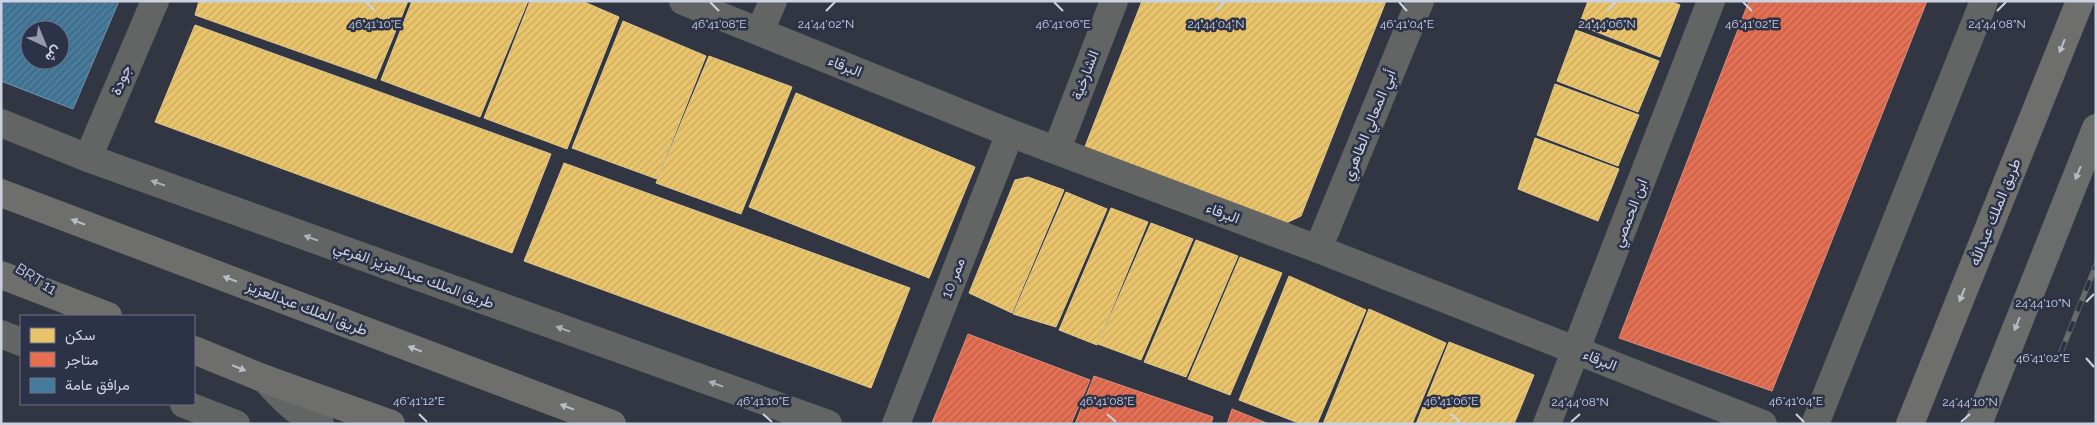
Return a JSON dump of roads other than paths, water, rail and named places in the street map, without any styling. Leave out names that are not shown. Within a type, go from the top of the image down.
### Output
[{"type":"highway","points":[[1978,424],[2096,128]]},
{"type":"main road","name":"طريق الملك عبدالله","points":[[1910,424],[2080,1]]},
{"type":"main road","name":"طريق الملك عبدالعزيز","points":[[1,193],[612,424]]},
{"type":"main road","name":"BRT 11","points":[[1,257],[70,301]]},
{"type":"main road","points":[[1,275],[105,315]]},
{"type":"main road","points":[[195,350],[391,424]]},
{"type":"street","name":"جودة","points":[[88,158],[155,1]]},
{"type":"street","name":"البرقاء","points":[[683,1],[1010,133],[1057,149],[1318,249],[1763,424]]},
{"type":"street","points":[[760,31],[773,1]]},
{"type":"street","name":"الشارخية","points":[[1057,149],[1114,1]]},
{"type":"street","name":"أبي المعالي الطاهري","points":[[1318,249],[1420,1]]},
{"type":"street","name":"ابن الحمصي","points":[[1547,424],[1711,1]]},
{"type":"street","points":[[1815,424],[1984,1]]},
{"type":"street","name":"طريق الملك عبدالعزيز الفرعي","points":[[1,123],[88,158],[828,424]]},
{"type":"street","name":"ممر 10","points":[[896,424],[1010,133]]},
{"type":"street","points":[[1,334],[20,342]]},
{"type":"street","points":[[265,378],[283,400],[320,424]]},
{"type":"street","points":[[187,405],[236,424]]},
{"type":"railway","points":[[2061,352],[2096,265]]}]
